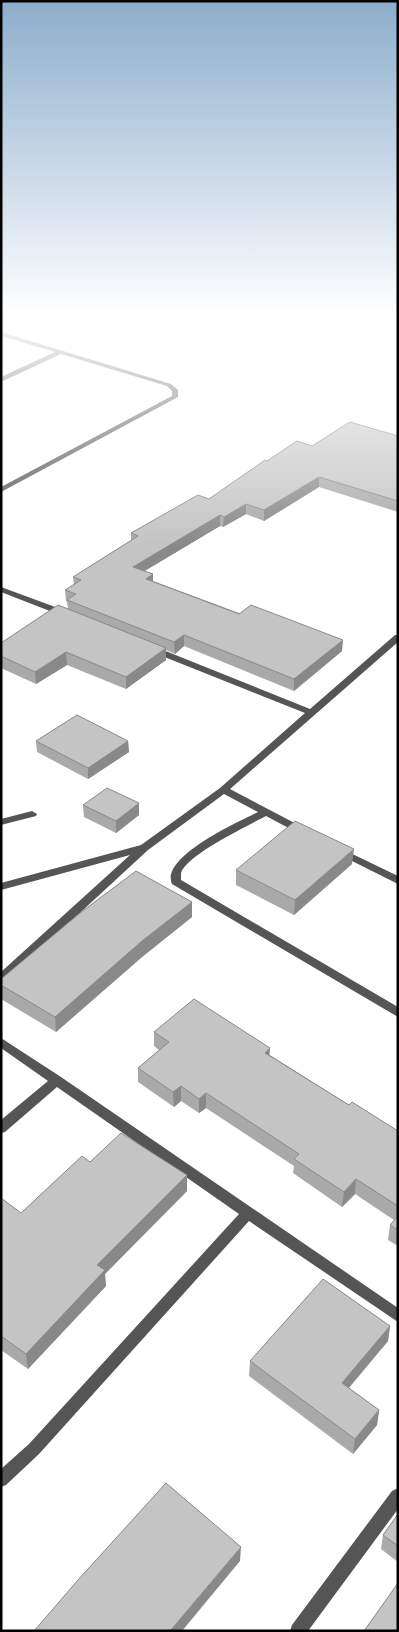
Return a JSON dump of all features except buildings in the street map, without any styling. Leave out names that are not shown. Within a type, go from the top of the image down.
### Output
[{"type":"street","points":[[1,490],[175,397],[175,393]]},
{"type":"street","points":[[1,589],[75,618]]},
{"type":"street","points":[[1,979],[144,848],[223,790],[398,637]]},
{"type":"street","points":[[149,648],[312,714]]},
{"type":"street","points":[[223,790],[310,835]]},
{"type":"street","points":[[266,812],[220,836],[185,860],[177,871],[176,882],[398,1013]]},
{"type":"street","points":[[1,822],[32,814]]},
{"type":"street","points":[[1,887],[144,848]]},
{"type":"street","points":[[336,849],[398,881]]},
{"type":"street","points":[[1,1042],[398,1316]]},
{"type":"street","points":[[1,1128],[57,1080]]},
{"type":"street","points":[[1,1480],[34,1449],[248,1213]]},
{"type":"street","points":[[298,1631],[398,1496]]}]
